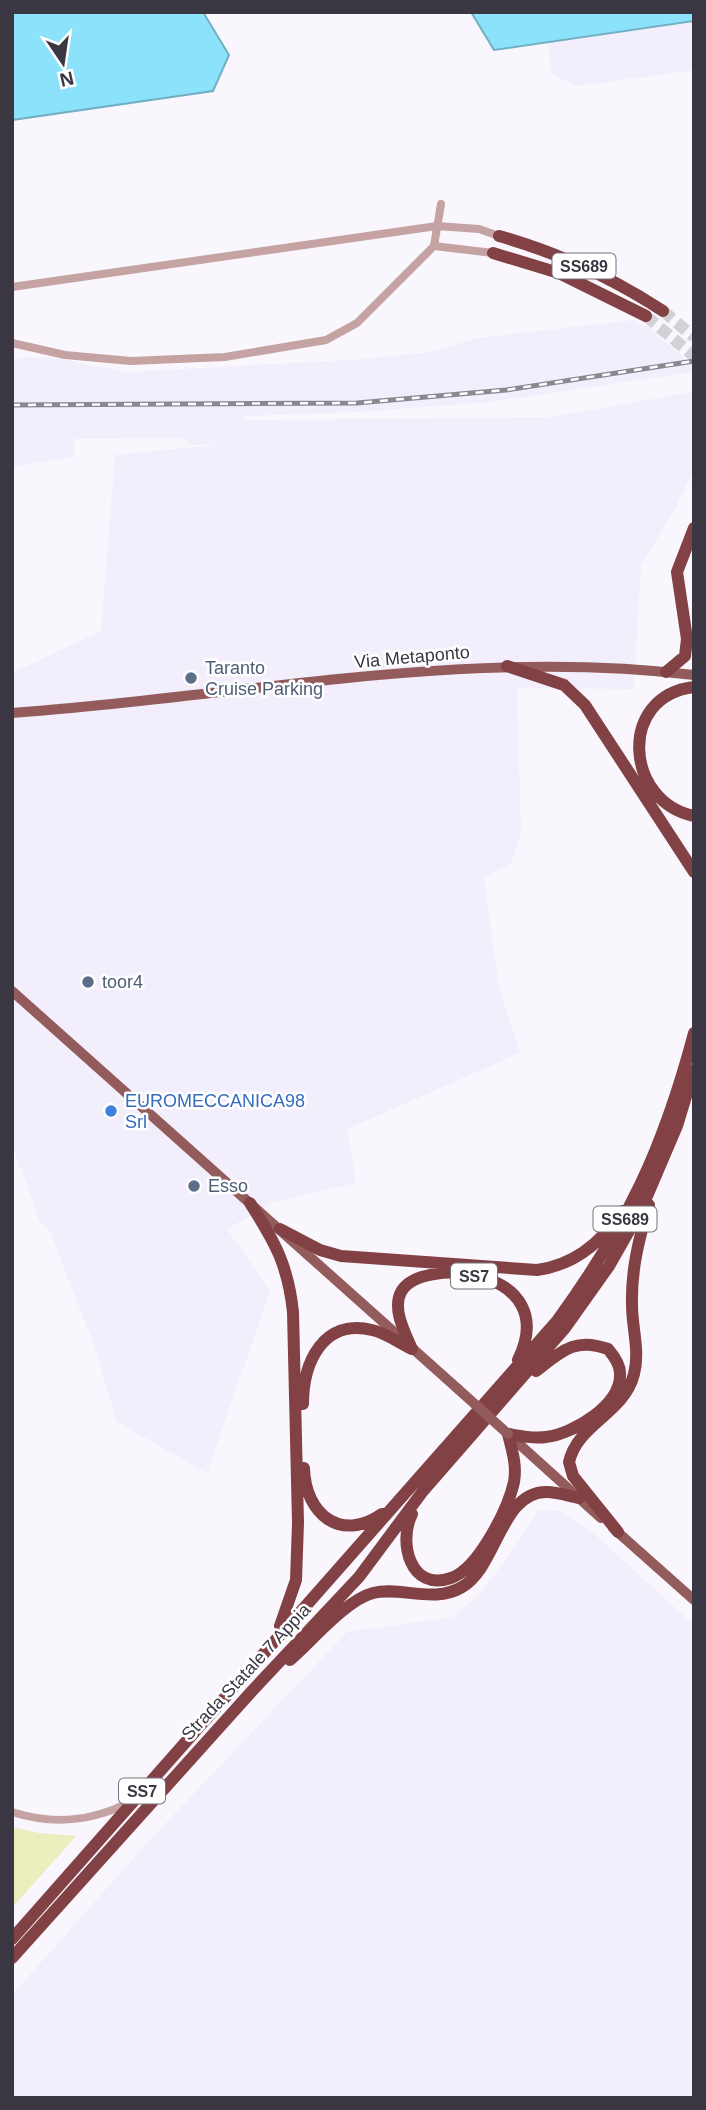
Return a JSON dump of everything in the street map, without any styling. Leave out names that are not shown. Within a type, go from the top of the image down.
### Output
[{"type":"highway","name":"SS689","points":[[499,236],[578,262],[667,309]]},
{"type":"highway","name":"SS689","points":[[493,253],[559,273],[646,316]]},
{"type":"highway","points":[[666,672],[685,656],[687,639],[677,572],[694,528]]},
{"type":"highway","points":[[507,666],[564,685],[585,705],[694,872]]},
{"type":"highway","points":[[694,687],[676,691],[653,708],[641,728],[638,750],[644,773],[659,795],[678,811],[694,816]]},
{"type":"highway","name":"SS689","points":[[657,1164],[694,1033]]},
{"type":"highway","name":"SS689","points":[[496,1402],[565,1328],[609,1266],[657,1164],[694,1070]]},
{"type":"highway","points":[[279,1229],[320,1250],[341,1256],[511,1270],[547,1269],[574,1259],[599,1240],[620,1214],[641,1173],[657,1164]]},
{"type":"highway","points":[[618,1532],[573,1476],[569,1462],[580,1437],[612,1412],[627,1393],[634,1373],[637,1349],[631,1308],[632,1277],[657,1164]]},
{"type":"highway","points":[[250,1203],[279,1249],[289,1278],[293,1312],[298,1522],[296,1580],[286,1615],[272,1644]]},
{"type":"highway","name":"SS7","points":[[412,1349],[398,1305],[401,1292],[410,1282],[425,1276],[448,1274],[480,1277],[500,1283],[516,1294],[524,1308],[528,1328],[513,1383]]},
{"type":"highway","points":[[404,1498],[370,1522],[347,1526],[327,1520],[313,1505],[305,1478],[303,1384],[309,1360],[322,1343],[338,1332],[355,1328],[374,1330],[412,1349]]},
{"type":"highway","points":[[423,1491],[406,1526],[405,1551],[415,1569],[426,1576],[435,1579],[451,1578],[462,1573],[477,1557],[504,1510],[514,1481],[515,1463],[508,1434],[547,1437],[569,1430],[608,1403],[618,1386],[620,1373],[617,1361],[608,1349],[593,1343],[576,1344],[559,1352],[513,1383]]},
{"type":"highway","name":"Strada Statale 7 Appia","points":[[12,1939],[272,1644],[404,1498],[496,1402]]},
{"type":"highway","name":"Strada Statale 7 Appia","points":[[12,1958],[252,1691],[359,1577],[423,1491],[496,1402]]},
{"type":"highway","points":[[252,1691],[359,1598],[376,1592],[445,1594],[461,1588],[476,1577],[513,1509],[528,1497],[546,1492],[579,1498]]},
{"type":"main road","name":"Via Metaponto","points":[[12,715],[419,670],[583,666],[694,676]]},
{"type":"main road","points":[[12,991],[694,1600]]},
{"type":"street","points":[[12,343],[65,355],[131,361],[225,357],[314,343],[334,337],[357,323],[435,246],[441,204]]},
{"type":"street","points":[[12,287],[437,226],[479,229],[499,236]]},
{"type":"street","points":[[435,246],[493,253]]},
{"type":"street","points":[[12,1812],[37,1820],[66,1821],[93,1818],[134,1801]]},
{"type":"shaded area","points":[[694,21],[694,70],[578,86],[551,74],[548,42]]},
{"type":"shaded area","points":[[634,320],[649,328],[694,366],[694,372],[490,402],[359,412],[244,416],[245,420],[549,417],[694,392],[694,470],[675,509],[641,566],[634,689],[517,688],[521,834],[511,863],[484,878],[499,987],[520,1053],[347,1129],[356,1183],[274,1202],[227,1229],[270,1291],[207,1473],[117,1422],[93,1343],[49,1229],[40,1222],[12,1144],[12,673],[101,631],[115,455],[226,444],[192,445],[182,438],[74,439],[74,457],[12,467],[12,358],[50,357],[126,372],[367,359],[431,352],[478,338]]},
{"type":"shaded area","points":[[539,1510],[560,1511],[592,1532],[694,1625],[694,2098],[12,2098],[12,1995],[147,1843],[347,1632],[453,1617],[483,1591]]},
{"type":"green space","points":[[12,1827],[39,1833],[76,1836],[12,1908]]},
{"type":"water","points":[[12,12],[203,12],[229,55],[213,91],[12,120]]},
{"type":"water","points":[[471,12],[694,12],[694,21],[494,50]]},
{"type":"tunnel","points":[[663,311],[694,337]]},
{"type":"tunnel","points":[[646,316],[694,356]]},
{"type":"railway","points":[[12,405],[357,403],[506,390],[694,361]]},
{"type":"place","name":"Taranto Cruise Parking","points":[[191,678]]},
{"type":"place","name":"toor4","points":[[88,982]]},
{"type":"place","name":"EUROMECCANICA98 Srl","points":[[111,1111]]},
{"type":"place","name":"Esso","points":[[194,1186]]}]
